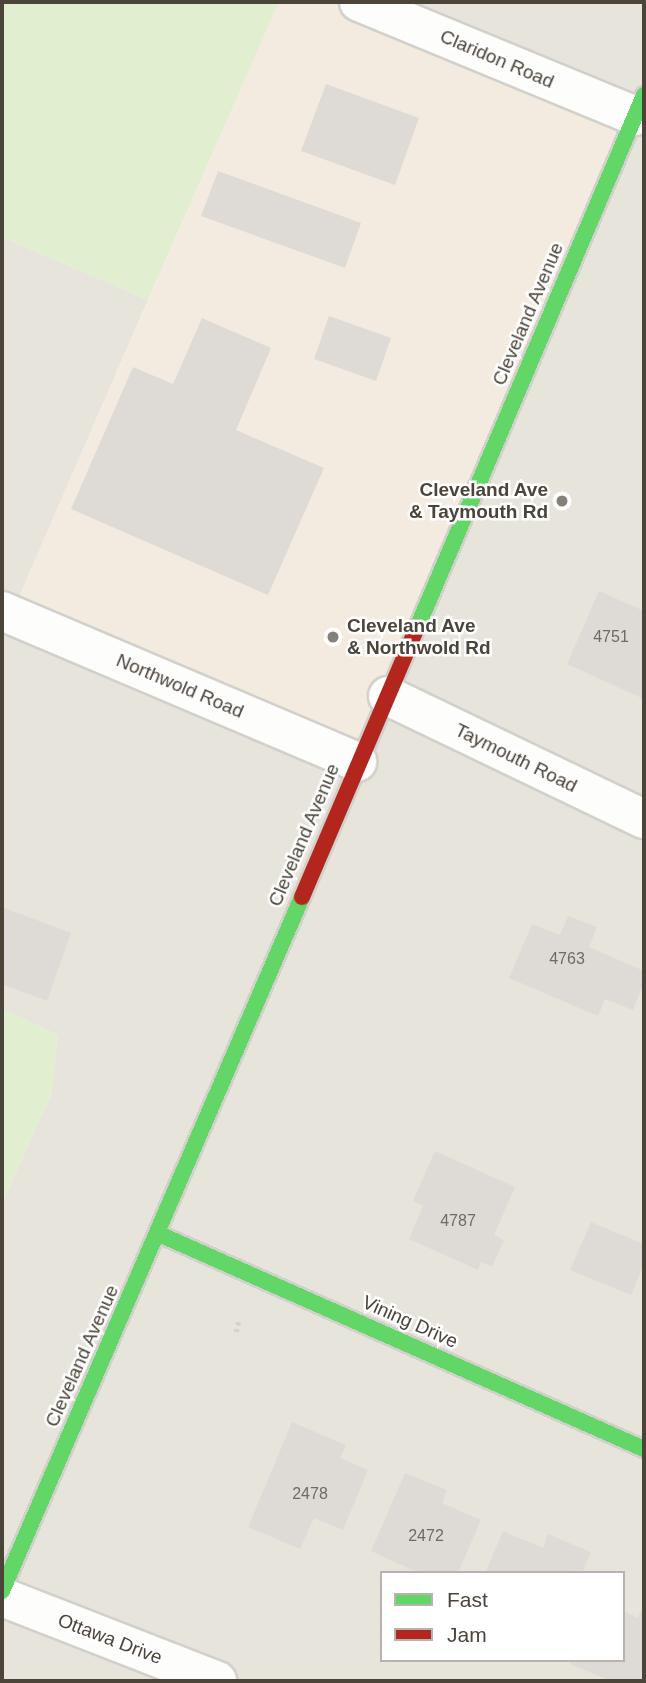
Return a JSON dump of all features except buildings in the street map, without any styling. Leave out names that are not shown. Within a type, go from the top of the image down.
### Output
[{"type":"main road","name":"Cleveland Avenue","points":[[2,1591],[159,1234],[639,105]]},
{"type":"main road","name":"Vining Drive","points":[[159,1234],[644,1449]]},
{"type":"street","name":"Claridon Road","points":[[359,2],[639,105]]},
{"type":"street","name":"Northwold Road","points":[[2,611],[358,762]]},
{"type":"street","name":"Taymouth Road","points":[[388,696],[644,819]]},
{"type":"street","name":"Ottawa Drive","points":[[2,1597],[217,1681]]},
{"type":"path","points":[[236,1332],[239,1319]]},
{"type":"shaded area","points":[[279,2],[353,2],[632,124],[353,772],[8,622]]},
{"type":"shaded area","points":[[353,2],[644,2],[644,1681],[2,1681],[2,1203],[51,1095],[58,1035],[2,1009],[2,237],[148,300],[8,622]]},
{"type":"green space","points":[[2,2],[279,2],[148,300],[2,237]]},
{"type":"green space","points":[[2,1009],[58,1035],[51,1095],[2,1203]]},
{"type":"traffic: fast","points":[[417,628],[644,95]]},
{"type":"traffic: fast","points":[[2,1591],[302,897]]},
{"type":"traffic: fast","points":[[159,1234],[644,1449]]},
{"type":"traffic: jam","points":[[302,897],[417,628]]},
{"type":"place","name":"Cleveland Ave & Taymouth Rd","points":[[562,501]]},
{"type":"place","name":"Cleveland Ave & Northwold Rd","points":[[333,637]]}]
